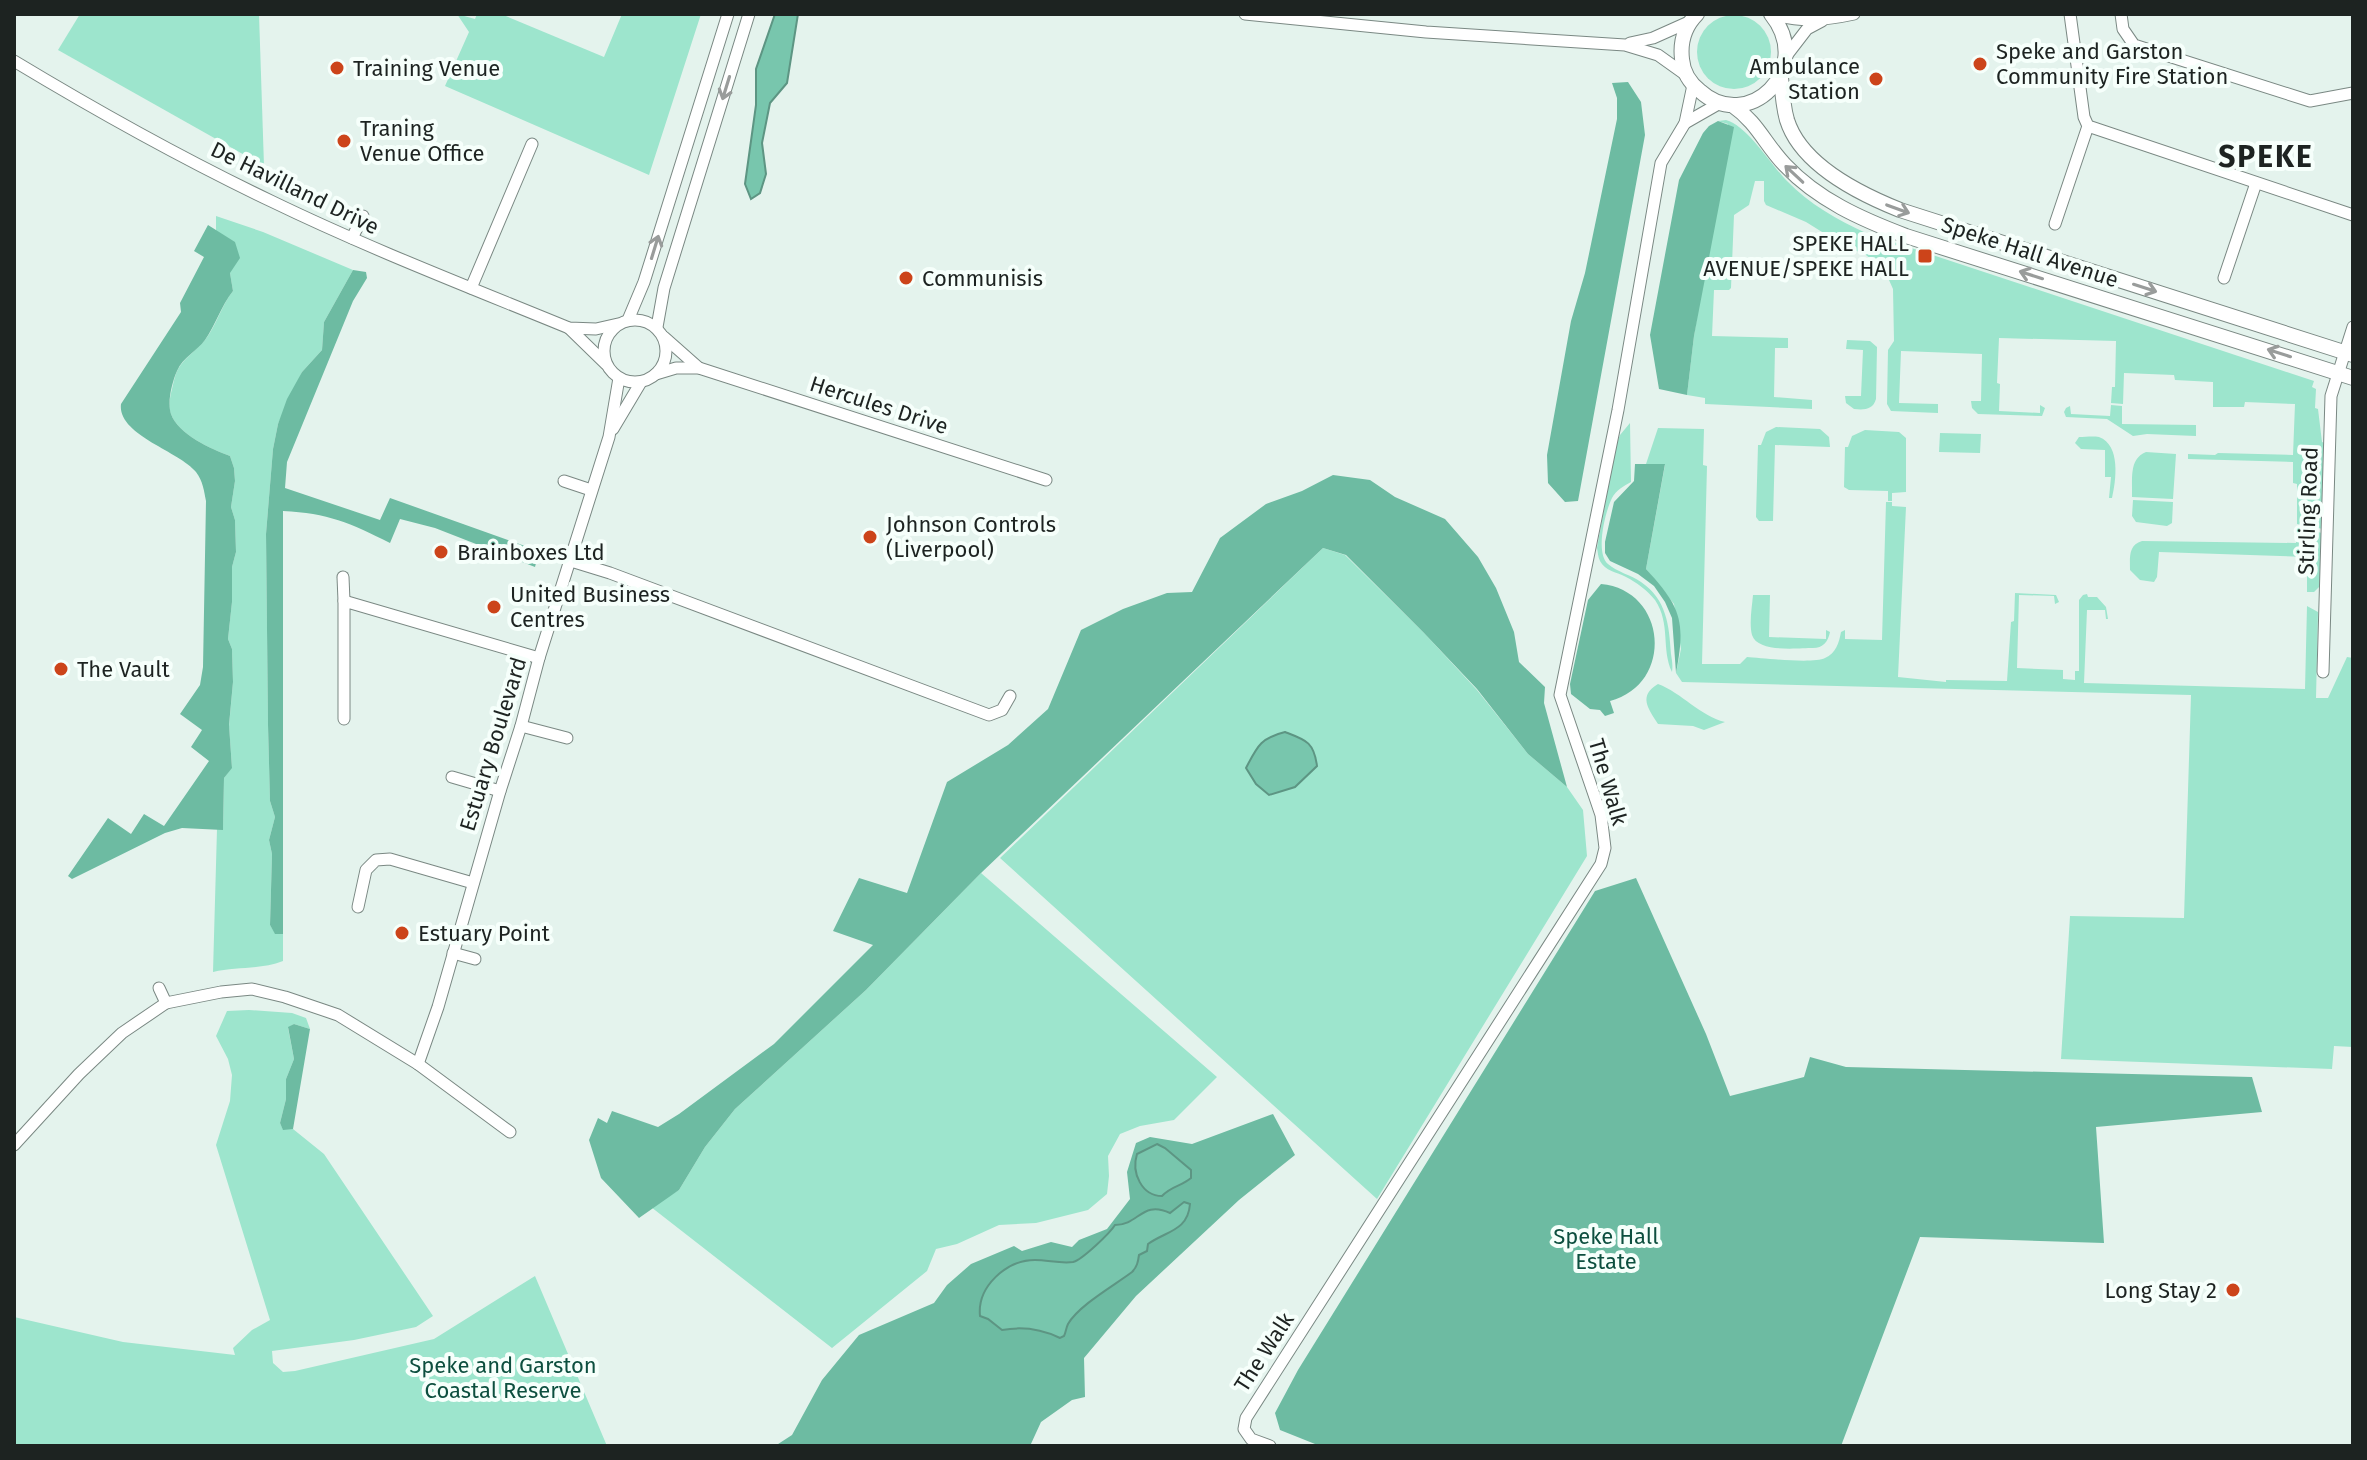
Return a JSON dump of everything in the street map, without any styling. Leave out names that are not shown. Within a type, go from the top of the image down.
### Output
[{"type":"street","points":[[623,322],[644,282],[728,14]]},
{"type":"street","points":[[660,332],[639,319],[623,322],[611,330],[605,340],[607,365],[619,378],[641,382],[656,374],[665,361],[667,347],[660,332],[664,288],[749,14]]},
{"type":"street","points":[[1245,14],[1310,17],[1426,32],[1625,45],[1658,55],[1690,80]]},
{"type":"street","points":[[1772,14],[1788,19],[1822,20],[1854,14]]},
{"type":"street","points":[[1772,14],[1780,25],[1787,55]]},
{"type":"street","points":[[2055,224],[2088,126],[2084,117],[2070,14]]},
{"type":"street","points":[[2121,14],[2123,29],[2134,45],[2310,101],[2353,93]]},
{"type":"street","points":[[1625,45],[1653,38],[1694,16]]},
{"type":"street","points":[[1690,80],[1681,49],[1684,34],[1694,16]]},
{"type":"street","points":[[1726,104],[1745,103],[1771,89],[1781,77],[1787,55],[1807,29],[1822,20]]},
{"type":"street","name":"De Havilland Drive","points":[[14,61],[166,147],[270,201],[352,238],[569,328],[596,329],[623,322]]},
{"type":"street","name":"Speke Hall Avenue","points":[[1781,77],[1784,105],[1794,135],[1822,166],[1871,198],[1900,210],[2349,353]]},
{"type":"street","name":"Speke Hall Avenue","points":[[1690,80],[1705,96],[1748,116],[1783,163],[1803,182],[1826,199],[1872,223],[2353,378]]},
{"type":"street","name":"The Walk","points":[[1270,1446],[1251,1439],[1244,1429],[1246,1418],[1601,864],[1605,848],[1601,815],[1560,695],[1618,410],[1661,163],[1685,123],[1690,80]]},
{"type":"street","name":"The Walk","points":[[1685,123],[1726,104]]},
{"type":"street","points":[[2088,126],[2353,215]]},
{"type":"street","points":[[471,288],[532,144]]},
{"type":"street","points":[[2224,278],[2256,183]]},
{"type":"street","points":[[352,238],[363,216]]},
{"type":"street","name":"Stirling Road","points":[[2323,672],[2331,396],[2338,373],[2349,353],[2353,327]]},
{"type":"street","name":"De Havilland Drive","points":[[569,328],[607,365]]},
{"type":"street","name":"Hercules Drive","points":[[660,332],[699,368]]},
{"type":"street","name":"Hercules Drive","points":[[656,374],[676,368],[699,368],[1046,480]]},
{"type":"street","name":"Estuary Boulevard","points":[[418,1064],[539,658],[609,437],[619,378]]},
{"type":"street","name":"Estuary Boulevard","points":[[609,437],[641,382]]},
{"type":"street","points":[[564,481],[591,490]]},
{"type":"street","points":[[571,561],[989,715],[1002,710],[1010,696]]},
{"type":"street","points":[[343,577],[344,719]]},
{"type":"street","points":[[344,601],[539,658]]},
{"type":"street","points":[[521,726],[567,738]]},
{"type":"street","points":[[452,777],[500,791]]},
{"type":"street","points":[[358,907],[366,870],[376,860],[390,859],[473,883]]},
{"type":"street","points":[[453,953],[475,959]]},
{"type":"street","points":[[159,988],[166,1003]]},
{"type":"street","points":[[14,1145],[79,1074],[122,1033],[166,1003],[252,989],[338,1015],[418,1064],[510,1132]]},
{"type":"green space","points":[[80,14],[259,14],[264,166],[58,50]]},
{"type":"green space","points":[[457,14],[475,19],[477,14],[501,14],[604,57],[622,14],[701,14],[649,175],[445,86],[469,32]]},
{"type":"green space","points":[[1734,15],[1748,18],[1760,26],[1768,38],[1771,52],[1768,66],[1760,78],[1748,86],[1734,89],[1720,86],[1708,78],[1700,66],[1697,52],[1700,38],[1708,26],[1720,18]]},
{"type":"green space","points":[[1628,82],[1641,102],[1645,135],[1578,501],[1565,502],[1548,483],[1547,455],[1571,321],[1585,273],[1617,119],[1617,98],[1612,83]]},
{"type":"green space","points":[[1726,120],[1750,137],[1787,181],[1805,197],[1834,217],[1866,233],[2314,381],[2315,408],[2318,409],[2322,442],[2325,443],[2323,529],[2297,524],[2297,484],[2293,483],[2293,462],[2188,459],[2188,454],[2293,455],[2295,404],[2245,402],[2244,407],[2213,407],[2213,382],[2175,380],[2174,375],[2124,373],[2123,404],[2111,403],[2112,387],[2115,387],[2116,341],[1999,338],[1999,411],[2040,413],[2040,405],[2045,408],[2042,416],[1978,414],[1972,408],[1971,401],[1981,401],[1982,354],[1901,351],[1899,403],[1938,404],[1938,413],[1891,411],[1887,404],[1888,350],[1894,341],[1893,289],[1885,271],[1866,255],[1806,222],[1766,205],[1764,181],[1755,181],[1749,205],[1734,215],[1731,288],[1714,290],[1712,336],[1788,338],[1788,348],[1775,348],[1774,397],[1812,400],[1812,409],[1705,404],[1705,398],[1687,395],[1728,124],[1718,121]]},
{"type":"green space","points":[[1718,121],[1734,127],[1694,336],[1687,395],[1659,389],[1650,335],[1679,180],[1703,133]]},
{"type":"green space","points":[[216,216],[353,270],[324,322],[322,350],[302,372],[278,424],[273,449],[266,534],[270,801],[275,817],[269,840],[272,854],[270,925],[275,933],[283,934],[283,961],[213,972],[217,829],[223,829],[224,778],[232,767],[229,726],[232,649],[228,639],[232,567],[236,552],[235,520],[231,507],[234,468],[230,456],[205,445],[180,428],[169,405],[178,369],[205,340],[233,291],[230,273],[234,242],[216,231]]},
{"type":"green space","points":[[208,225],[235,242],[240,258],[230,273],[233,291],[205,340],[180,366],[170,404],[171,414],[180,428],[205,445],[230,456],[234,468],[231,507],[235,520],[236,552],[232,567],[228,639],[232,649],[229,725],[232,768],[224,778],[223,830],[182,828],[165,833],[72,879],[68,876],[108,818],[131,834],[144,814],[164,826],[209,761],[191,747],[202,730],[180,714],[200,685],[203,667],[204,490],[198,475],[188,464],[138,434],[129,425],[122,415],[121,404],[181,312],[180,303],[204,257],[194,251]]},
{"type":"green space","points":[[353,270],[366,272],[367,278],[353,301],[287,462],[285,488],[380,520],[390,498],[539,551],[535,567],[435,528],[400,519],[390,543],[338,520],[283,511],[283,934],[275,934],[270,925],[272,854],[269,840],[275,817],[270,801],[266,534],[273,449],[287,399],[302,372],[322,350],[324,322]]},
{"type":"green space","points":[[1847,340],[1870,341],[1877,347],[1876,399],[1868,408],[1854,409],[1846,403],[1845,396],[1861,396],[1863,350],[1846,349]]},
{"type":"green space","points":[[2111,405],[2122,406],[2122,424],[2196,425],[2196,436],[2133,436],[2107,419],[2066,417],[2064,412],[2070,406],[2071,414],[2110,416]]},
{"type":"green space","points":[[1630,423],[1631,482],[1620,488],[1609,504],[1602,532],[1602,551],[1608,564],[1641,582],[1661,605],[1669,633],[1672,672],[1663,618],[1655,600],[1634,581],[1605,567],[1598,555],[1615,449],[1620,435]]},
{"type":"green space","points":[[1776,427],[1820,429],[1829,437],[1830,447],[1775,445],[1773,521],[1759,521],[1756,517],[1758,445],[1761,445],[1766,432]]},
{"type":"green space","points":[[1658,428],[1704,429],[1703,465],[1707,466],[1702,664],[1740,664],[1747,657],[1819,660],[1832,653],[1841,632],[1845,630],[1845,639],[1882,640],[1886,502],[1892,502],[1892,506],[1906,507],[1898,677],[1946,682],[2007,681],[2015,593],[2056,595],[2059,602],[2055,604],[2054,596],[2019,595],[2017,668],[2063,670],[2063,679],[2075,680],[2075,671],[2079,671],[2079,600],[2087,594],[2088,597],[2097,597],[2106,607],[2108,619],[2105,610],[2087,610],[2084,683],[2305,689],[2307,606],[2318,612],[2316,698],[2328,698],[2347,657],[2353,658],[2353,1047],[2334,1046],[2332,1069],[2061,1059],[2070,916],[2184,918],[2191,695],[1682,682],[1676,673],[1681,649],[1674,604],[1646,569],[1665,465],[1646,464]]},
{"type":"green space","points":[[1865,430],[1899,432],[1906,438],[1906,492],[1892,493],[1892,501],[1888,501],[1888,491],[1849,490],[1844,487],[1845,447],[1848,447],[1852,436]]},
{"type":"green space","points":[[1940,433],[1981,434],[1980,453],[1939,452]]},
{"type":"green space","points":[[2079,437],[2099,437],[2111,448],[2115,464],[2112,498],[2109,498],[2111,477],[2105,477],[2105,450],[2081,449],[2075,443]]},
{"type":"green space","points":[[2146,452],[2176,454],[2173,499],[2132,497],[2134,465]]},
{"type":"green space","points":[[1635,464],[1665,464],[1646,569],[1667,594],[1678,616],[1680,640],[1676,673],[1672,618],[1665,602],[1654,586],[1638,574],[1610,561],[1605,553],[1614,502],[1634,481]]},
{"type":"green space","points":[[1333,475],[1370,480],[1395,497],[1445,519],[1478,557],[1496,588],[1514,632],[1519,662],[1545,687],[1544,703],[1567,787],[1528,754],[1477,689],[1346,555],[1323,548],[981,873],[866,990],[735,1109],[705,1147],[679,1190],[639,1218],[601,1178],[589,1140],[598,1118],[607,1123],[612,1111],[658,1127],[774,1044],[873,945],[833,931],[859,878],[907,893],[947,782],[1008,745],[1048,709],[1081,630],[1123,609],[1167,593],[1192,592],[1220,538],[1266,504]]},
{"type":"green space","points":[[2133,500],[2173,502],[2172,523],[2167,526],[2136,522],[2132,516]]},
{"type":"green space","points":[[2297,527],[2322,533],[2320,586],[2314,592],[2307,592],[2307,557],[2159,552],[2154,582],[2140,580],[2130,570],[2132,549],[2142,541],[2296,543]]},
{"type":"green space","points":[[1323,548],[1345,555],[1477,690],[1528,754],[1567,787],[1583,810],[1587,856],[1377,1199],[1000,858]]},
{"type":"green space","points":[[1601,584],[1623,590],[1639,602],[1650,619],[1655,638],[1653,658],[1645,676],[1631,691],[1610,701],[1614,713],[1605,716],[1571,694],[1570,684],[1588,600]]},
{"type":"green space","points":[[1753,595],[1770,595],[1769,637],[1826,639],[1826,630],[1830,632],[1826,641],[1822,646],[1813,648],[1762,645],[1756,641],[1751,630]]},
{"type":"green space","points":[[1658,684],[1707,715],[1725,722],[1704,730],[1693,726],[1658,724],[1648,707],[1647,698]]},
{"type":"green space","points":[[981,873],[1217,1077],[1174,1120],[1140,1126],[1120,1134],[1108,1156],[1107,1194],[1088,1210],[1036,1223],[999,1225],[957,1244],[936,1249],[927,1271],[832,1348],[651,1207],[679,1190],[705,1147],[735,1109],[866,990]]},
{"type":"green space","name":"Speke Hall Estate","points":[[1636,878],[1706,1034],[1730,1096],[1804,1077],[1810,1057],[1846,1067],[2252,1077],[2262,1112],[2096,1127],[2104,1243],[1920,1237],[1841,1446],[1320,1446],[1280,1430],[1275,1413],[1298,1370],[1595,891]]},
{"type":"green space","name":"Speke and Garston Coastal Reserve","points":[[227,1011],[292,1013],[306,1018],[310,1029],[294,1024],[288,1028],[294,1059],[286,1079],[286,1099],[280,1123],[283,1129],[293,1129],[324,1154],[433,1316],[416,1327],[354,1340],[272,1351],[273,1363],[283,1372],[295,1371],[434,1339],[535,1276],[607,1446],[14,1446],[14,1317],[123,1342],[235,1355],[233,1348],[252,1330],[270,1320],[216,1145],[230,1101],[232,1075],[216,1036]]},
{"type":"green space","points":[[294,1024],[310,1029],[293,1129],[283,1130],[280,1123],[286,1099],[286,1079],[294,1059],[288,1027]]},
{"type":"green space","points":[[1273,1114],[1295,1155],[1239,1200],[1136,1296],[1084,1358],[1085,1397],[1072,1400],[1041,1422],[1030,1446],[775,1446],[792,1435],[822,1380],[859,1335],[934,1303],[947,1285],[971,1264],[1014,1246],[1022,1251],[1051,1242],[1072,1247],[1079,1240],[1107,1229],[1130,1199],[1127,1172],[1136,1143],[1150,1137],[1192,1144]]},
{"type":"shaded area","points":[[775,14],[798,14],[787,83],[770,103],[762,143],[766,174],[760,193],[751,199],[745,184],[756,105],[756,69]]},
{"type":"shaded area","points":[[1285,732],[1308,743],[1317,766],[1295,787],[1269,795],[1256,784],[1246,768],[1260,744]]},
{"type":"shaded area","points":[[1157,1144],[1191,1170],[1191,1178],[1162,1196],[1144,1188],[1136,1169],[1137,1154]]},
{"type":"shaded area","points":[[1184,1202],[1190,1204],[1181,1225],[1148,1244],[1147,1251],[1139,1255],[1132,1272],[1080,1310],[1068,1324],[1064,1336],[1060,1338],[1025,1328],[1002,1330],[980,1316],[983,1295],[1004,1270],[1024,1261],[1073,1262],[1096,1246],[1115,1225],[1153,1209],[1170,1213]]},
{"type":"place","name":"Speke and Garston Community Fire Station","points":[[1980,64]]},
{"type":"place","name":"Training Venue","points":[[337,68]]},
{"type":"place","name":"Ambulance Station","points":[[1876,79]]},
{"type":"place","name":"Traning Venue Office","points":[[344,141]]},
{"type":"place","name":"SPEKE HALL AVENUE/SPEKE HALL","points":[[1925,256]]},
{"type":"place","name":"Communisis","points":[[906,278]]},
{"type":"place","name":"Johnson Controls (Liverpool)","points":[[870,537]]},
{"type":"place","name":"Brainboxes Ltd","points":[[441,552]]},
{"type":"place","name":"United Business Centres","points":[[494,607]]},
{"type":"place","name":"The Vault","points":[[61,669]]},
{"type":"place","name":"Estuary Point","points":[[402,933]]},
{"type":"place","name":"Long Stay 2","points":[[2233,1290]]},
{"type":"district","name":"SPEKE","points":[[2266,157]]}]
